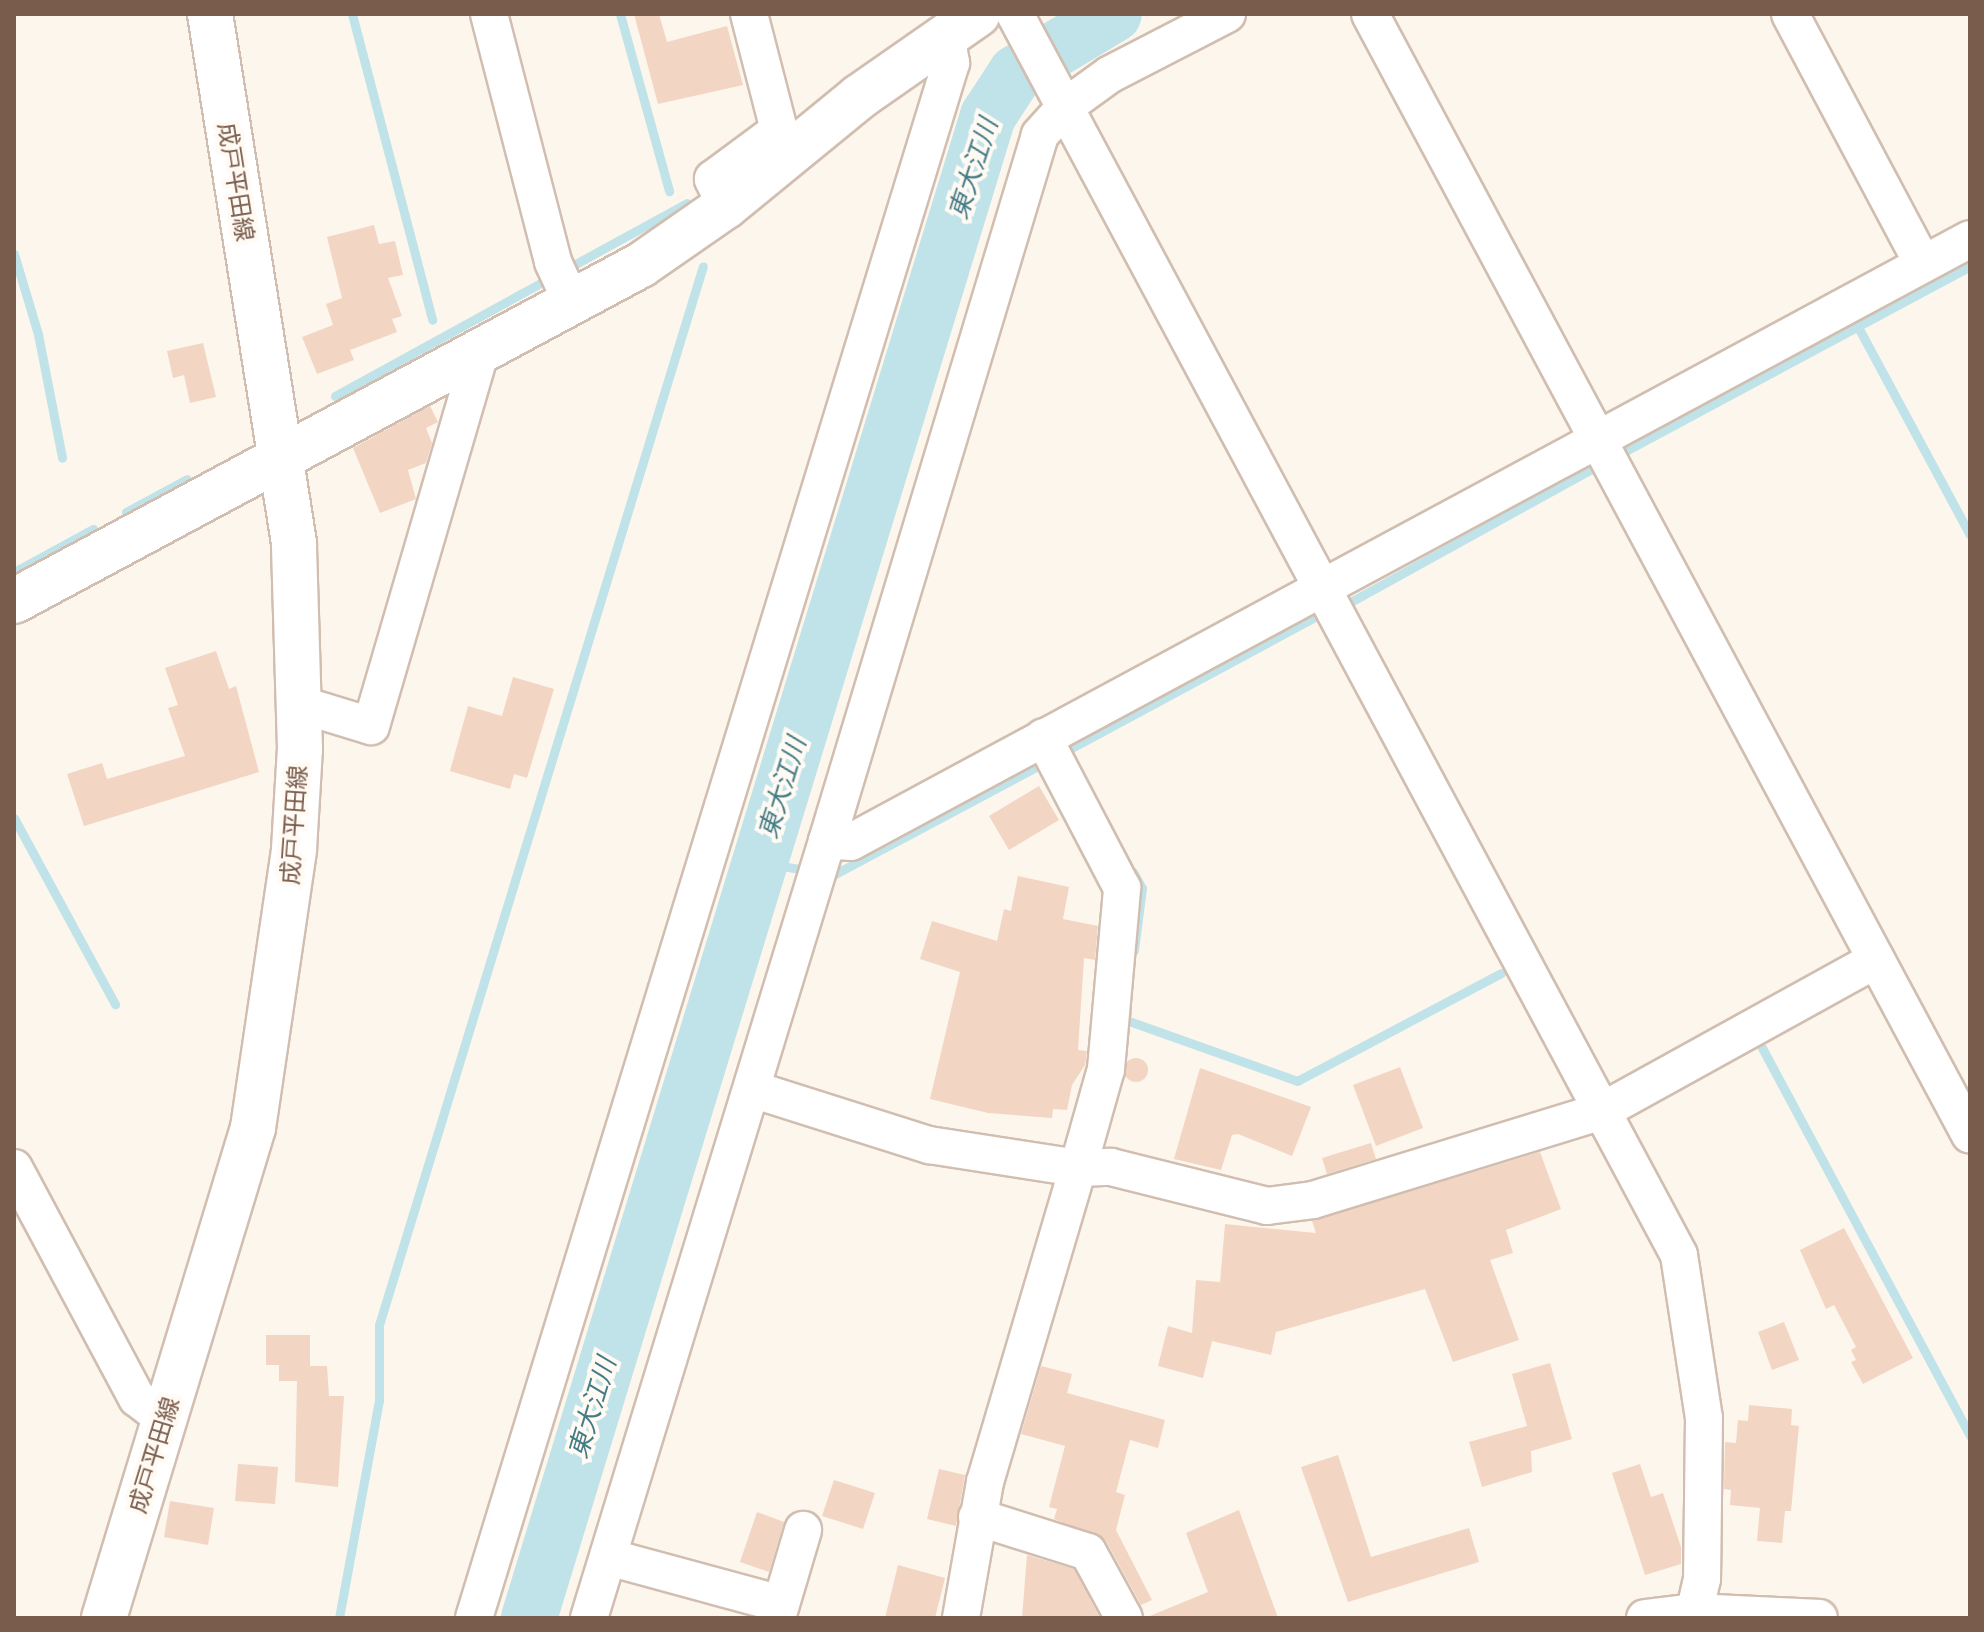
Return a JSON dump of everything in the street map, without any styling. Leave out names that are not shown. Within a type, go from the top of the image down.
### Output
[{"type":"main road","name":"成戸平田線","points":[[104,1618],[253,1128],[294,849],[299,704],[294,543],[210,14]]},
{"type":"main road","points":[[14,601],[641,265],[726,206],[859,97],[962,24]]},
{"type":"street","points":[[489,14],[553,262],[572,303]]},
{"type":"street","points":[[726,206],[713,179],[779,130],[749,14]]},
{"type":"street","points":[[1015,14],[1679,1255],[1704,1418],[1702,1579],[1694,1615]]},
{"type":"street","points":[[589,1618],[1040,135],[1062,102],[1227,14]]},
{"type":"street","points":[[1370,14],[1970,1135]]},
{"type":"street","points":[[1790,14],[1923,264]]},
{"type":"street","points":[[474,1618],[962,24]]},
{"type":"street","points":[[827,841],[851,842],[1970,239]]},
{"type":"street","points":[[299,704],[371,726],[480,353]]},
{"type":"street","points":[[961,1618],[977,1517],[1106,1069],[1122,888],[1043,737]]},
{"type":"street","points":[[752,1089],[929,1145],[1078,1168],[1111,1167],[1267,1206],[1313,1200],[1602,1111],[1876,960]]},
{"type":"street","points":[[14,1168],[137,1398],[165,1420]]},
{"type":"street","points":[[977,1517],[1088,1552],[1124,1618]]},
{"type":"street","points":[[608,1557],[779,1611],[803,1530]]},
{"type":"street","points":[[1645,1618],[1694,1615],[1819,1618]]},
{"type":"building","points":[[634,14],[659,14],[667,42],[727,26],[743,85],[658,104]]},
{"type":"building","points":[[374,225],[379,244],[395,241],[403,275],[388,278],[402,316],[392,319],[397,332],[350,350],[354,360],[317,374],[302,337],[333,325],[326,304],[342,298],[327,237]]},
{"type":"building","points":[[203,343],[216,397],[190,403],[184,375],[173,378],[167,351]]},
{"type":"building","points":[[430,406],[438,422],[426,428],[432,443],[426,463],[408,470],[416,499],[380,513],[353,448]]},
{"type":"building","points":[[216,651],[229,689],[236,686],[259,772],[84,826],[67,774],[102,763],[107,779],[185,756],[168,708],[178,705],[165,668]]},
{"type":"building","points":[[513,677],[554,689],[527,778],[514,774],[510,789],[450,771],[468,706],[502,716]]},
{"type":"building","points":[[1039,786],[1059,820],[1009,850],[989,816]]},
{"type":"building","points":[[1018,876],[1069,887],[1063,919],[1098,926],[1095,960],[1084,958],[1078,1050],[1087,1051],[1085,1065],[1072,1085],[1067,1110],[1053,1109],[1052,1118],[988,1113],[930,1099],[960,972],[920,959],[932,921],[997,941],[1004,909],[1011,911]]},
{"type":"building","points":[[1136,1058],[1147,1065],[1148,1070],[1141,1081],[1136,1082],[1125,1075],[1124,1070],[1131,1059]]},
{"type":"building","points":[[1400,1067],[1423,1128],[1376,1146],[1353,1085]]},
{"type":"building","points":[[1200,1068],[1311,1107],[1292,1156],[1238,1134],[1232,1135],[1221,1170],[1174,1159]]},
{"type":"building","points":[[1371,1143],[1376,1159],[1327,1174],[1322,1158]]},
{"type":"building","points":[[1540,1152],[1561,1209],[1506,1230],[1513,1253],[1490,1260],[1519,1340],[1453,1362],[1425,1289],[1276,1332],[1271,1355],[1212,1341],[1203,1378],[1158,1366],[1168,1326],[1192,1333],[1196,1280],[1220,1282],[1225,1224],[1316,1233],[1312,1221]]},
{"type":"building","points":[[1844,1228],[1913,1358],[1863,1384],[1851,1362],[1856,1360],[1851,1350],[1856,1347],[1834,1305],[1826,1309],[1800,1250]]},
{"type":"building","points":[[1784,1322],[1799,1360],[1772,1370],[1758,1332]]},
{"type":"building","points":[[266,1335],[310,1335],[310,1366],[327,1366],[329,1396],[344,1396],[338,1487],[295,1482],[297,1381],[279,1381],[279,1365],[266,1365]]},
{"type":"building","points":[[1550,1363],[1572,1439],[1531,1451],[1532,1472],[1482,1487],[1469,1442],[1527,1426],[1512,1374]]},
{"type":"building","points":[[1041,1366],[1072,1374],[1067,1393],[1165,1420],[1158,1448],[1130,1440],[1116,1492],[1125,1495],[1116,1530],[1152,1600],[1141,1605],[1106,1541],[1054,1519],[1057,1509],[1049,1507],[1065,1446],[1021,1434]]},
{"type":"building","points":[[1749,1405],[1792,1409],[1791,1425],[1799,1426],[1791,1511],[1785,1511],[1782,1543],[1757,1541],[1760,1508],[1730,1505],[1731,1490],[1724,1489],[1725,1442],[1736,1443],[1738,1420],[1748,1421]]},
{"type":"building","points":[[1338,1455],[1371,1557],[1469,1528],[1479,1562],[1348,1602],[1301,1467]]},
{"type":"building","points":[[238,1464],[278,1467],[275,1504],[235,1501]]},
{"type":"building","points":[[1640,1464],[1651,1497],[1663,1493],[1681,1547],[1681,1564],[1645,1575],[1612,1473]]},
{"type":"building","points":[[939,1469],[965,1475],[956,1526],[927,1519]]},
{"type":"building","points":[[834,1480],[875,1493],[863,1529],[822,1516]]},
{"type":"building","points":[[170,1501],[214,1508],[208,1545],[164,1537]]},
{"type":"building","points":[[1239,1510],[1278,1618],[1145,1618],[1208,1592],[1186,1533]]},
{"type":"building","points":[[757,1512],[784,1522],[769,1572],[740,1562]]},
{"type":"building","points":[[1027,1555],[1074,1569],[1100,1618],[1022,1618]]},
{"type":"building","points":[[898,1565],[945,1578],[935,1618],[885,1618]]},
{"type":"waterway","points":[[352,14],[432,320]]},
{"type":"waterway","points":[[620,14],[669,191]]},
{"type":"waterway","name":"東大江川","points":[[1099,14],[1102,21]]},
{"type":"waterway","name":"東大江川","points":[[529,1618],[988,116],[1016,73],[1114,14]]},
{"type":"waterway","points":[[570,267],[687,203]]},
{"type":"waterway","points":[[14,254],[38,334],[62,458]]},
{"type":"waterway","points":[[339,1618],[379,1401],[379,1325],[703,266]]},
{"type":"waterway","points":[[1618,455],[1970,266]]},
{"type":"waterway","points":[[335,396],[544,281]]},
{"type":"waterway","points":[[1858,327],[1970,535]]},
{"type":"waterway","points":[[1345,605],[1591,469]]},
{"type":"waterway","points":[[126,512],[187,479]]},
{"type":"waterway","points":[[14,572],[93,529]]},
{"type":"waterway","points":[[1064,752],[1313,618]]},
{"type":"waterway","points":[[826,873],[835,874],[1034,768]]},
{"type":"waterway","points":[[14,818],[115,1004]]},
{"type":"waterway","points":[[758,862],[800,869]]},
{"type":"waterway","points":[[1133,872],[1142,888],[1134,950]]},
{"type":"waterway","points":[[1127,1013],[1126,1020],[1297,1081],[1501,973]]},
{"type":"waterway","points":[[1760,1044],[1970,1436]]}]
